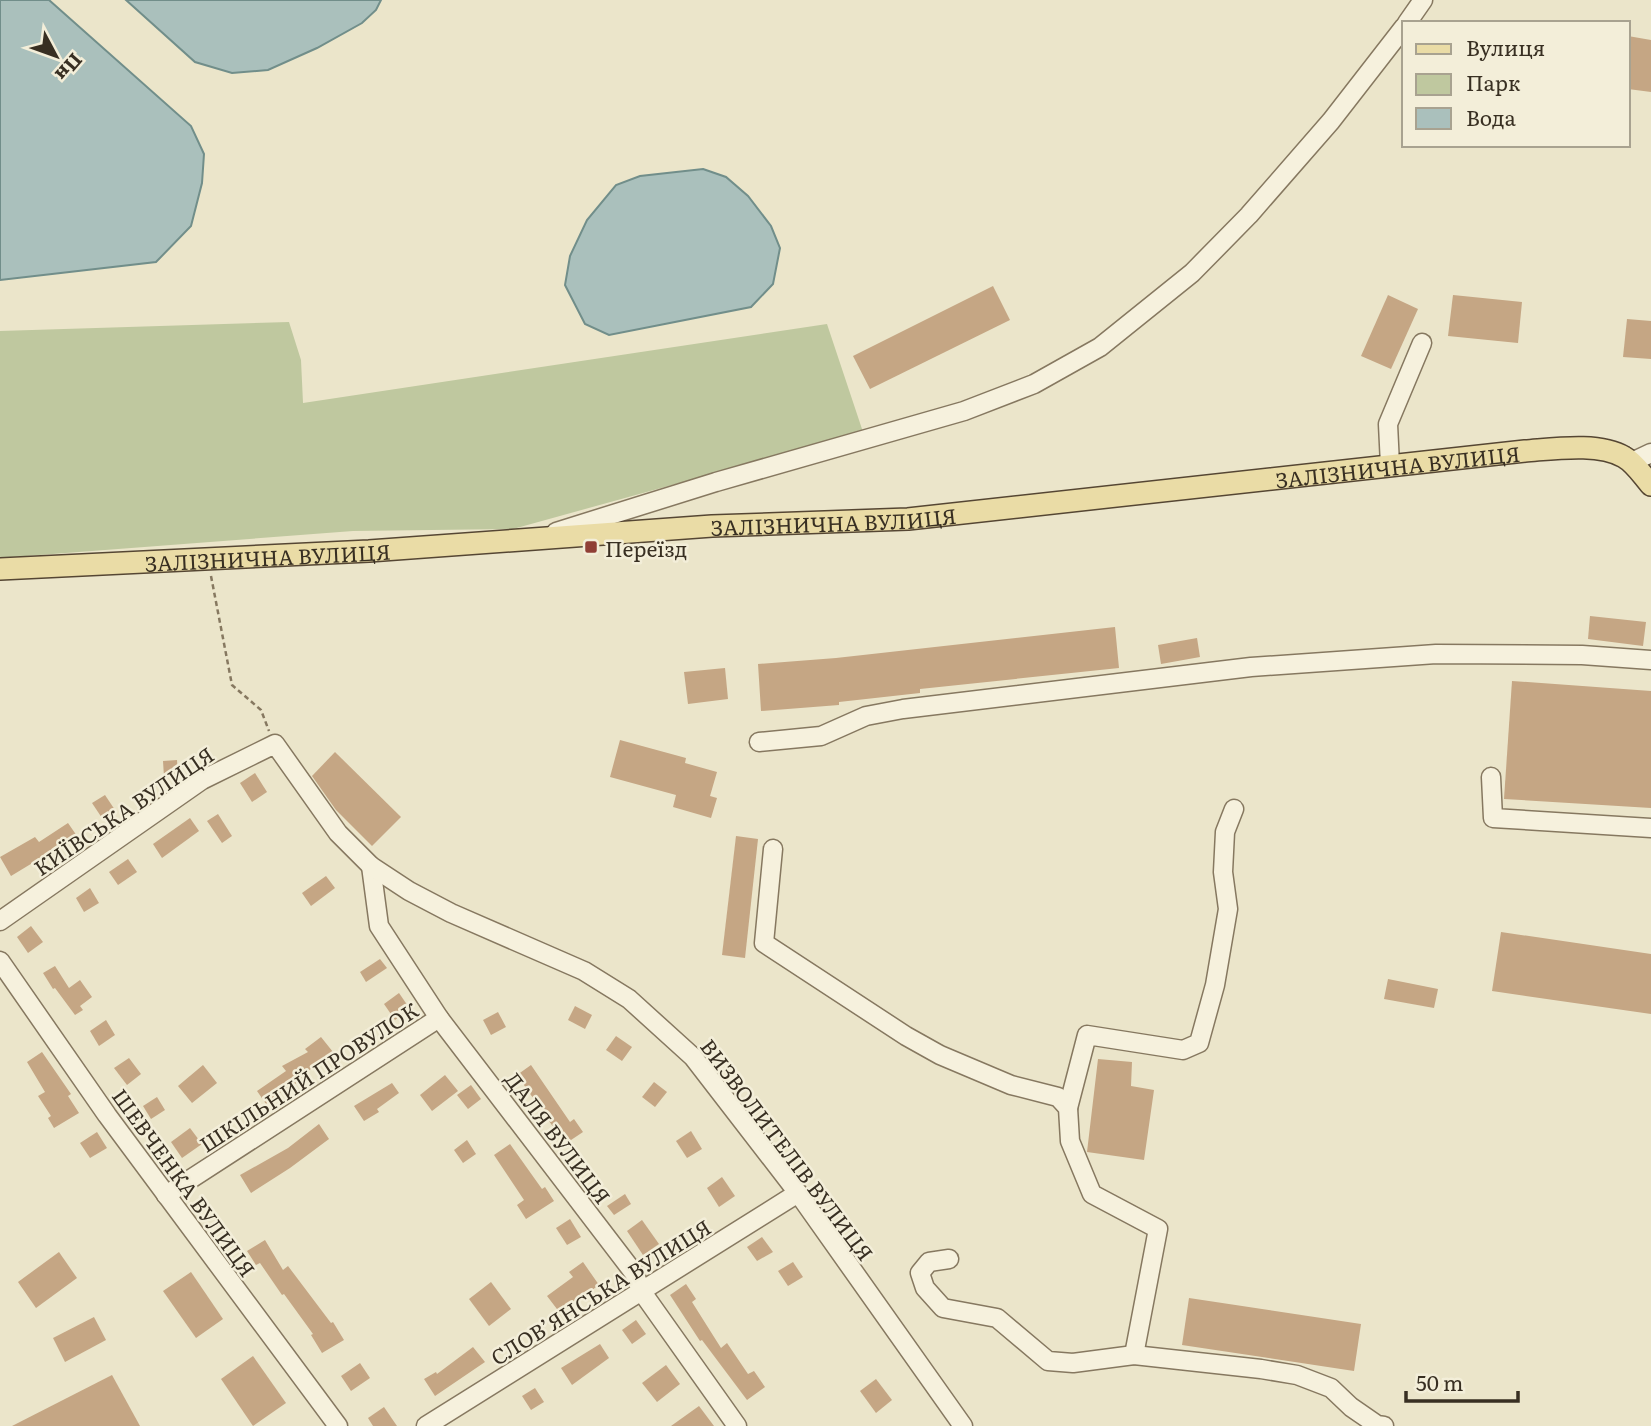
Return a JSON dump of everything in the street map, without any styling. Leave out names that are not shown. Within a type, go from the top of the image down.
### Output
[{"type":"main road","name":"ЗАЛІЗНИЧНА ВУЛИЦЯ","points":[[0,569],[369,551],[712,526],[908,519],[1571,448],[1610,451],[1642,458],[1651,485]]},
{"type":"street","points":[[1409,21],[1423,0]]},
{"type":"street","points":[[540,537],[716,482],[964,411],[1034,384],[1100,346],[1192,273],[1249,215],[1331,121],[1402,30]]},
{"type":"street","points":[[1390,466],[1388,424],[1422,343]]},
{"type":"street","points":[[759,742],[821,736],[866,716],[903,709],[1251,667],[1436,654],[1582,655],[1651,660]]},
{"type":"street","name":"ВИЗВОЛИТЕЛІВ ВУЛИЦЯ","points":[[275,744],[338,833],[371,866],[409,891],[451,913],[584,971],[629,999],[693,1057],[798,1193],[963,1426]]},
{"type":"street","name":"КИЇВСЬКА ВУЛИЦЯ","points":[[0,921],[202,780],[275,744]]},
{"type":"street","points":[[1491,777],[1493,818],[1651,828]]},
{"type":"street","points":[[1134,1355],[1158,1228],[1092,1194],[1070,1141],[1068,1108],[1087,1035],[1183,1050],[1199,1043],[1215,985],[1228,909],[1223,873],[1224,845],[1225,832],[1234,809]]},
{"type":"street","points":[[773,849],[764,943],[906,1036],[940,1055],[1010,1085],[1058,1097],[1068,1108]]},
{"type":"street","name":"ДАЛЯ ВУЛИЦЯ","points":[[371,866],[379,926],[439,1018],[634,1273],[642,1292],[737,1426]]},
{"type":"street","name":"ШЕВЧЕНКА ВУЛИЦЯ","points":[[0,961],[107,1115],[338,1426]]},
{"type":"street","name":"ШКІЛЬНИЙ ПРОВУЛОК","points":[[166,1195],[439,1018]]},
{"type":"street","name":"СЛОВ’ЯНСЬКА ВУЛИЦЯ","points":[[426,1426],[798,1193]]},
{"type":"street","points":[[949,1259],[929,1262],[920,1273],[925,1288],[933,1299],[943,1308],[997,1318]]},
{"type":"street","points":[[983,1300],[997,1318],[1048,1361],[1073,1363],[1134,1355],[1261,1368],[1297,1375],[1331,1388],[1352,1408],[1377,1425],[1384,1426]]},
{"type":"path","points":[[208,559],[232,684],[261,710],[275,744]]},
{"type":"green space","points":[[289,322],[301,360],[303,403],[827,324],[863,432],[513,529],[353,531],[0,558],[0,331]]},
{"type":"water","points":[[0,0],[49,0],[191,126],[204,154],[202,183],[191,226],[156,262],[0,280]]},
{"type":"water","points":[[126,0],[381,0],[376,10],[362,23],[317,48],[268,70],[232,73],[195,62]]},
{"type":"water","points":[[703,169],[726,177],[748,196],[771,226],[780,248],[773,284],[751,307],[609,335],[585,324],[565,285],[570,256],[587,220],[616,185],[640,176]]},
{"type":"building","points":[[1630,36],[1651,40],[1651,92],[1630,89]]},
{"type":"building","points":[[993,286],[1010,320],[870,389],[853,356]]},
{"type":"building","points":[[1388,295],[1418,309],[1391,369],[1361,356]]},
{"type":"building","points":[[1453,295],[1522,302],[1518,343],[1448,336]]},
{"type":"building","points":[[1627,319],[1651,321],[1651,359],[1623,357]]},
{"type":"building","points":[[1590,616],[1646,622],[1643,646],[1588,639]]},
{"type":"building","points":[[1115,627],[1119,668],[920,689],[920,693],[839,702],[839,705],[761,711],[758,664]]},
{"type":"building","points":[[1197,638],[1200,657],[1161,664],[1158,645]]},
{"type":"building","points":[[725,668],[728,699],[688,704],[684,672]]},
{"type":"building","points":[[1512,681],[1651,691],[1651,808],[1504,799]]},
{"type":"building","points":[[620,740],[686,758],[685,763],[717,772],[710,796],[717,798],[711,818],[673,807],[676,795],[610,777]]},
{"type":"building","points":[[335,752],[401,817],[372,846],[336,810],[312,776]]},
{"type":"building","points":[[177,760],[178,776],[164,777],[163,761]]},
{"type":"building","points":[[255,773],[267,792],[252,802],[240,783]]},
{"type":"building","points":[[105,795],[115,810],[102,818],[92,803]]},
{"type":"building","points":[[218,814],[232,836],[222,843],[207,821]]},
{"type":"building","points":[[190,818],[199,831],[162,858],[153,844]]},
{"type":"building","points":[[68,823],[77,836],[11,876],[0,857],[35,837],[39,842]]},
{"type":"building","points":[[736,836],[758,839],[745,958],[722,955]]},
{"type":"building","points":[[128,859],[137,872],[118,885],[109,872]]},
{"type":"building","points":[[326,876],[335,888],[311,906],[302,893]]},
{"type":"building","points":[[90,888],[99,903],[84,912],[76,898]]},
{"type":"building","points":[[31,926],[43,942],[28,953],[17,937]]},
{"type":"building","points":[[1501,932],[1651,954],[1651,1014],[1492,991]]},
{"type":"building","points":[[380,959],[387,968],[366,982],[360,972]]},
{"type":"building","points":[[55,966],[69,988],[80,980],[92,997],[80,1006],[83,1010],[75,1015],[43,973]]},
{"type":"building","points":[[1388,979],[1438,989],[1434,1008],[1384,999]]},
{"type":"building","points":[[399,993],[410,1009],[395,1020],[384,1004]]},
{"type":"building","points":[[575,1006],[592,1015],[585,1029],[568,1020]]},
{"type":"building","points":[[498,1012],[506,1027],[491,1035],[483,1020]]},
{"type":"building","points":[[106,1020],[115,1035],[99,1046],[90,1031]]},
{"type":"building","points":[[616,1036],[632,1047],[622,1061],[606,1050]]},
{"type":"building","points":[[321,1037],[333,1052],[303,1075],[305,1078],[266,1104],[257,1091],[286,1071],[282,1066],[308,1052],[305,1049]]},
{"type":"building","points":[[42,1052],[71,1094],[68,1096],[79,1113],[54,1128],[48,1118],[51,1116],[38,1096],[45,1092],[27,1062]]},
{"type":"building","points":[[129,1058],[141,1074],[127,1085],[114,1068]]},
{"type":"building","points":[[1098,1059],[1132,1062],[1131,1086],[1154,1090],[1144,1160],[1087,1152]]},
{"type":"building","points":[[203,1065],[217,1083],[192,1103],[178,1086]]},
{"type":"building","points":[[531,1065],[570,1122],[574,1119],[583,1132],[565,1144],[517,1075]]},
{"type":"building","points":[[445,1075],[458,1091],[432,1111],[420,1095]]},
{"type":"building","points":[[654,1082],[667,1092],[655,1107],[642,1097]]},
{"type":"building","points":[[392,1083],[399,1093],[377,1109],[379,1112],[364,1121],[354,1106]]},
{"type":"building","points":[[471,1085],[481,1099],[468,1109],[457,1095]]},
{"type":"building","points":[[157,1097],[165,1110],[151,1119],[143,1106]]},
{"type":"building","points":[[319,1124],[329,1139],[251,1193],[240,1175],[288,1148]]},
{"type":"building","points":[[190,1128],[202,1144],[182,1158],[171,1142]]},
{"type":"building","points":[[691,1131],[702,1149],[687,1158],[676,1141]]},
{"type":"building","points":[[97,1132],[107,1148],[90,1158],[80,1143]]},
{"type":"building","points":[[467,1140],[476,1154],[463,1163],[454,1150]]},
{"type":"building","points":[[510,1144],[542,1189],[545,1187],[554,1201],[526,1219],[517,1205],[524,1200],[494,1155]]},
{"type":"building","points":[[722,1177],[735,1196],[719,1207],[707,1188]]},
{"type":"building","points":[[625,1194],[631,1204],[614,1215],[607,1206]]},
{"type":"building","points":[[570,1219],[581,1237],[567,1245],[556,1228]]},
{"type":"building","points":[[642,1220],[659,1244],[643,1255],[627,1231]]},
{"type":"building","points":[[762,1237],[773,1252],[757,1261],[747,1247]]},
{"type":"building","points":[[265,1240],[283,1270],[288,1266],[344,1340],[322,1353],[311,1335],[313,1334],[284,1294],[282,1295],[260,1263],[256,1265],[247,1251]]},
{"type":"building","points":[[59,1252],[77,1278],[36,1308],[18,1282]]},
{"type":"building","points":[[583,1262],[599,1285],[560,1313],[547,1296],[573,1277],[569,1272]]},
{"type":"building","points":[[793,1262],[803,1277],[788,1286],[778,1271]]},
{"type":"building","points":[[191,1272],[223,1319],[196,1338],[163,1291]]},
{"type":"building","points":[[491,1282],[511,1309],[489,1326],[469,1299]]},
{"type":"building","points":[[686,1284],[696,1299],[692,1302],[721,1348],[727,1343],[748,1374],[754,1371],[765,1387],[747,1400],[702,1340],[700,1341],[670,1295]]},
{"type":"building","points":[[1189,1298],[1361,1324],[1354,1371],[1182,1345]]},
{"type":"building","points":[[94,1317],[106,1340],[65,1362],[53,1338]]},
{"type":"building","points":[[636,1320],[646,1334],[632,1344],[622,1330]]},
{"type":"building","points":[[600,1344],[609,1358],[572,1385],[561,1368]]},
{"type":"building","points":[[473,1347],[485,1362],[435,1396],[424,1379],[436,1372],[437,1374]]},
{"type":"building","points":[[253,1356],[286,1403],[253,1426],[221,1379]]},
{"type":"building","points":[[360,1363],[370,1378],[351,1391],[341,1376]]},
{"type":"building","points":[[666,1365],[680,1384],[657,1402],[642,1383]]},
{"type":"building","points":[[112,1375],[140,1426],[12,1426]]},
{"type":"building","points":[[876,1379],[892,1400],[876,1413],[860,1391]]},
{"type":"building","points":[[535,1388],[544,1402],[531,1410],[522,1396]]},
{"type":"building","points":[[699,1406],[714,1426],[671,1426]]},
{"type":"building","points":[[384,1407],[397,1426],[373,1426],[368,1418]]},
{"type":"place","name":"Переїзд","points":[[591,547]]}]
